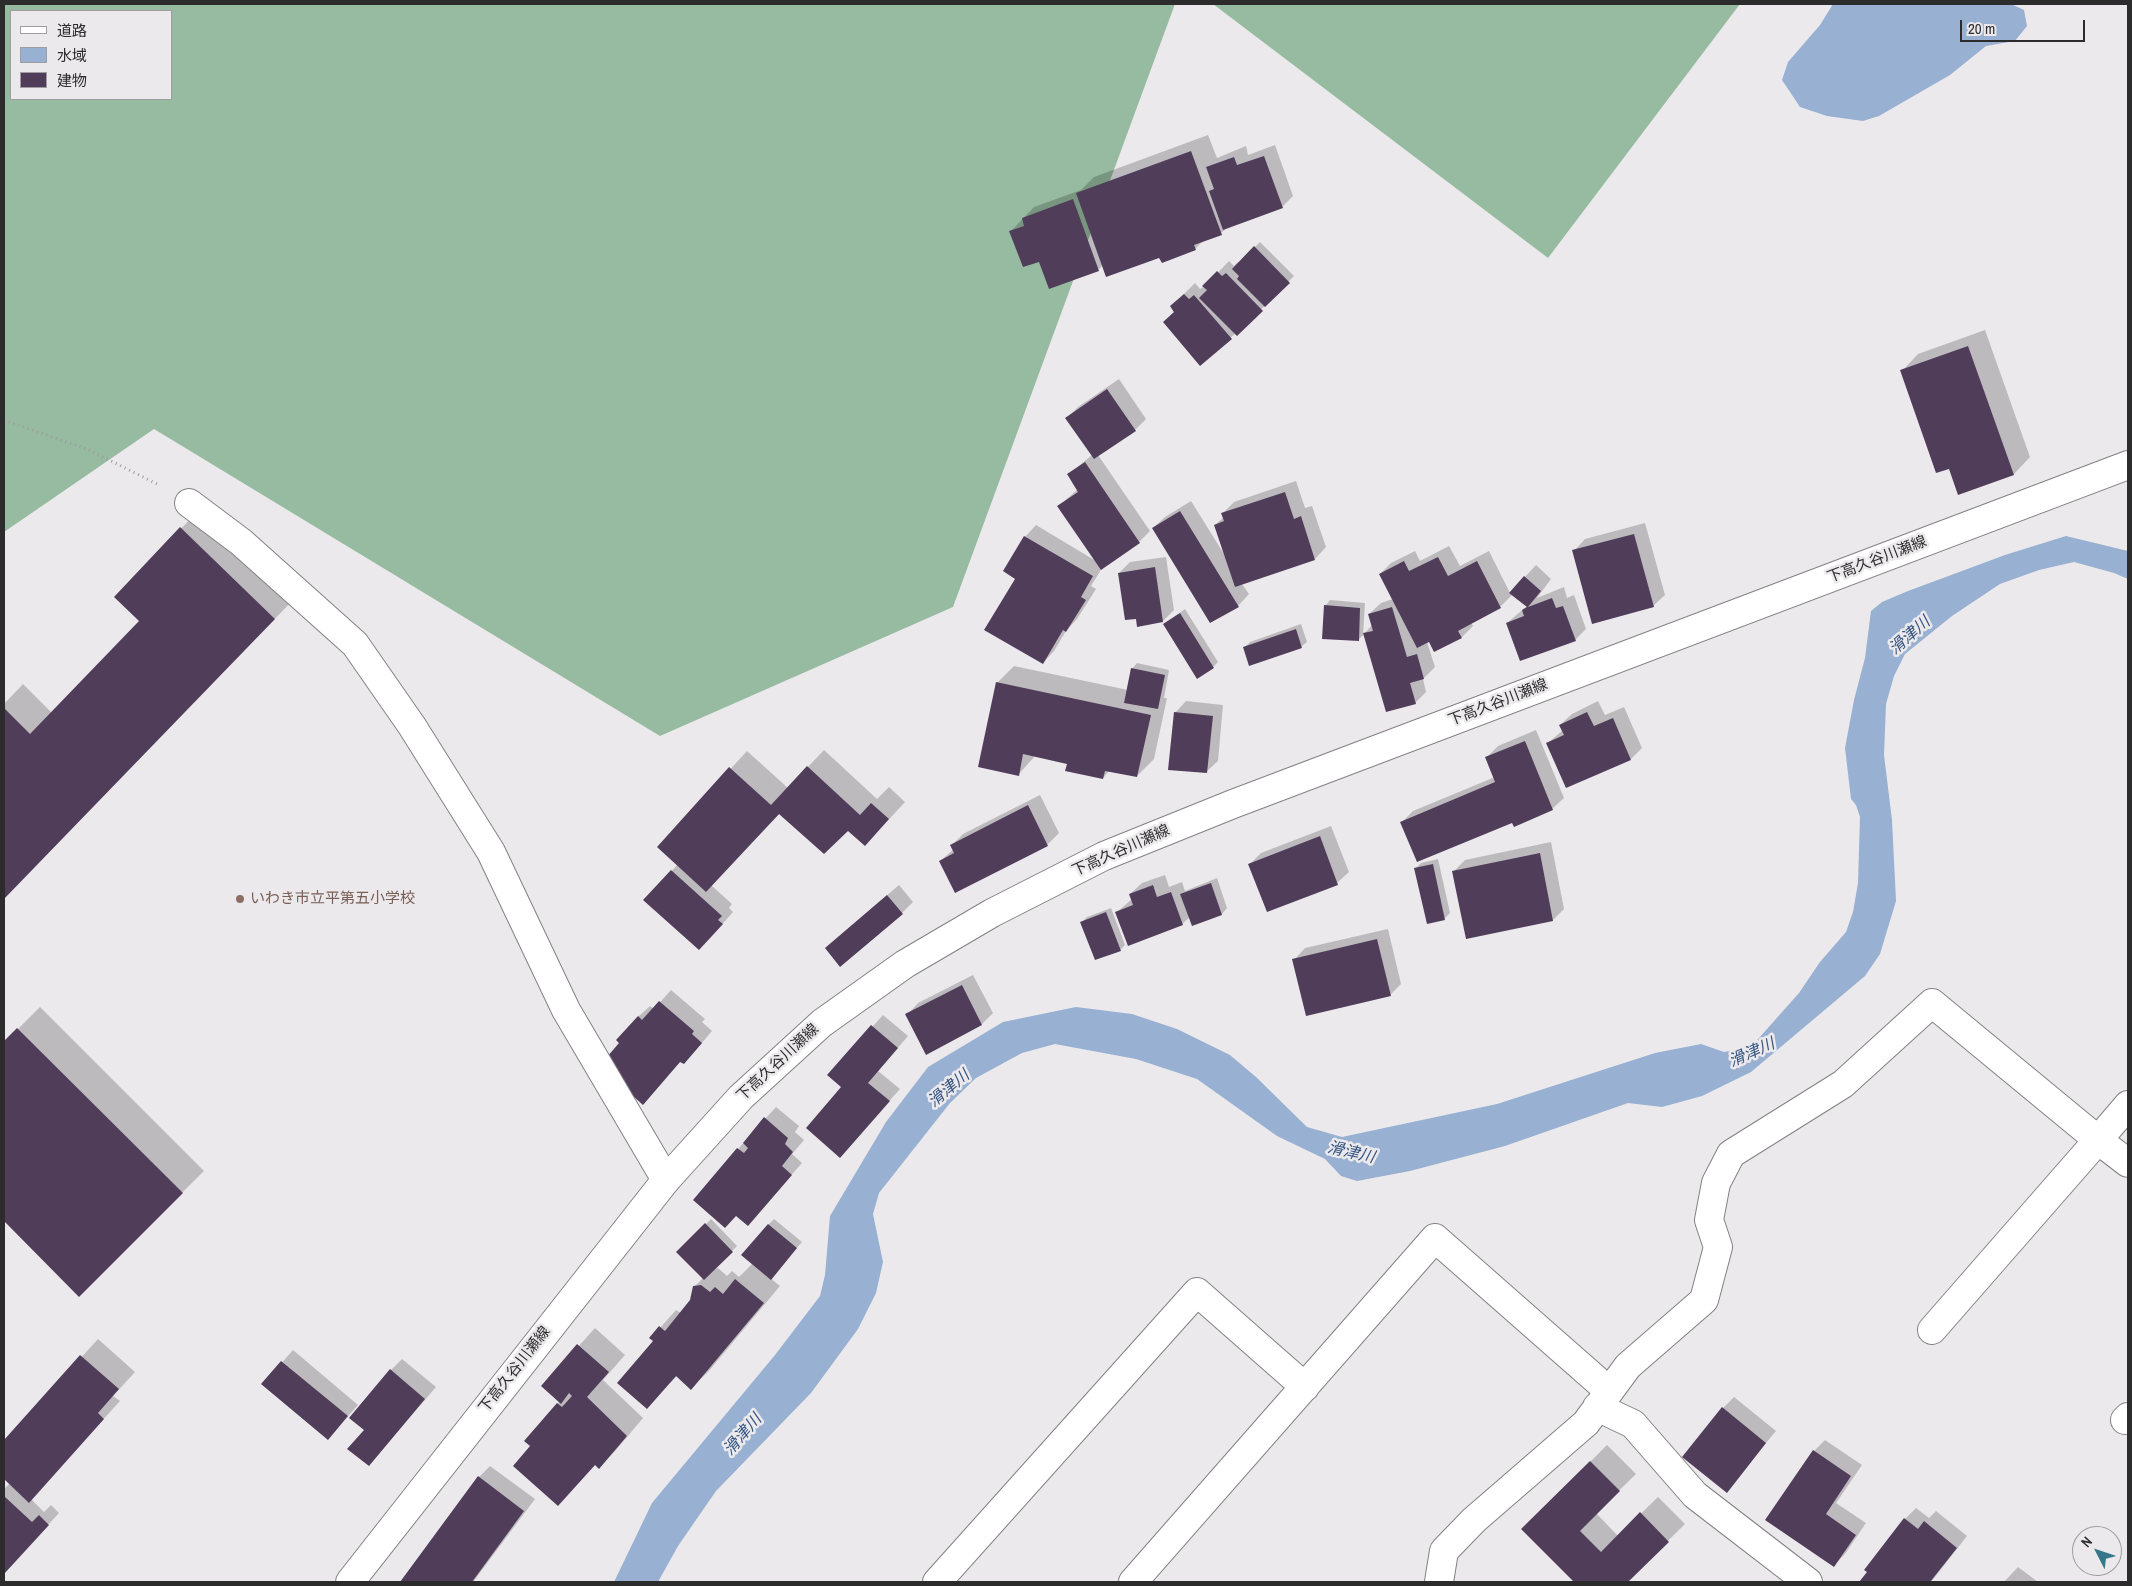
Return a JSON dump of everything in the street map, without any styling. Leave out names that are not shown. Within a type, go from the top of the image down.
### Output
[{"type":"street","name":"下高久谷川瀬線","points":[[350,1582],[666,1180],[741,1097],[822,1023],[920,955],[992,912],[1104,856],[1233,804],[2128,465]]},
{"type":"street","points":[[189,503],[241,542],[355,644],[412,726],[491,852],[566,1010],[666,1180]]},
{"type":"street","points":[[1439,1582],[1444,1551],[1474,1520],[1586,1423],[1628,1366],[1704,1300],[1718,1247],[1709,1220],[1716,1183],[1731,1154],[1843,1084],[1932,1003],[2128,1163]]},
{"type":"street","points":[[1932,1330],[2128,1105]]},
{"type":"street","points":[[1133,1582],[1435,1238],[1603,1399],[1633,1424],[1695,1495],[1808,1582]]},
{"type":"street","points":[[937,1582],[1197,1292],[1305,1387]]},
{"type":"path","points":[[4,420],[87,449],[145,476],[189,503]]},
{"type":"green space","points":[[4,4],[1175,4],[953,607],[660,736],[154,429],[4,532]]},
{"type":"green space","points":[[1213,4],[1740,4],[1548,258]]},
{"type":"water","points":[[1833,4],[2011,4],[2024,10],[2027,26],[2015,41],[1986,46],[1950,75],[1879,116],[1863,121],[1827,116],[1800,107],[1782,80],[1788,62],[1820,25]]},
{"type":"water","name":"滑津川","points":[[2066,536],[2128,551],[2128,579],[2114,573],[2074,562],[2039,570],[2000,584],[1952,616],[1905,654],[1894,676],[1886,704],[1884,755],[1892,820],[1896,901],[1880,954],[1865,976],[1751,1072],[1702,1096],[1662,1107],[1628,1103],[1505,1146],[1410,1171],[1357,1181],[1341,1176],[1325,1159],[1277,1136],[1197,1079],[1136,1059],[1055,1044],[1022,1053],[976,1078],[950,1103],[879,1193],[873,1214],[883,1262],[876,1293],[858,1329],[811,1393],[716,1491],[678,1546],[658,1582],[614,1582],[652,1503],[775,1355],[820,1296],[825,1275],[830,1216],[886,1122],[928,1067],[1003,1022],[1076,1007],[1132,1014],[1177,1029],[1230,1055],[1256,1077],[1307,1127],[1342,1137],[1497,1104],[1655,1053],[1701,1044],[1724,1052],[1751,1047],[1799,993],[1820,962],[1846,932],[1853,912],[1858,883],[1860,817],[1856,805],[1851,799],[1845,748],[1854,700],[1865,658],[1871,611],[1882,602],[1908,591],[2005,555]]},
{"type":"building","points":[[1191,151],[1222,235],[1194,245],[1196,250],[1162,263],[1159,258],[1106,277],[1076,193]]},
{"type":"building","points":[[1264,156],[1283,208],[1223,230],[1209,191],[1214,189],[1206,167],[1234,157],[1237,165]]},
{"type":"building","points":[[1073,199],[1099,271],[1049,289],[1039,262],[1023,267],[1009,231],[1024,226],[1022,218]]},
{"type":"building","points":[[1254,246],[1290,283],[1265,307],[1237,279],[1239,276],[1232,269]]},
{"type":"building","points":[[1217,271],[1222,276],[1226,273],[1263,311],[1237,336],[1199,298],[1207,290],[1202,286]]},
{"type":"building","points":[[1184,294],[1189,299],[1194,295],[1232,339],[1200,366],[1163,322],[1174,312],[1170,306]]},
{"type":"building","points":[[1968,346],[2014,475],[1958,495],[1949,469],[1936,473],[1900,370]]},
{"type":"building","points":[[1107,389],[1136,431],[1094,459],[1065,418]]},
{"type":"building","points":[[1085,462],[1140,543],[1101,570],[1057,506],[1078,492],[1067,474]]},
{"type":"building","points":[[1285,492],[1294,519],[1301,516],[1315,560],[1235,587],[1214,525],[1224,521],[1221,513]]},
{"type":"building","points":[[1180,511],[1239,607],[1210,623],[1152,528]]},
{"type":"building","points":[[180,527],[275,619],[4,899],[4,708],[30,734],[139,621],[114,597]]},
{"type":"building","points":[[1634,534],[1654,607],[1592,624],[1572,550]]},
{"type":"building","points":[[1024,536],[1093,576],[1081,597],[1086,600],[1066,632],[1063,630],[1043,664],[984,630],[1015,579],[1003,571]]},
{"type":"building","points":[[1438,557],[1448,576],[1477,561],[1501,608],[1458,631],[1462,638],[1434,652],[1429,642],[1417,648],[1379,574],[1404,561],[1409,571]]},
{"type":"building","points":[[1155,567],[1163,622],[1137,627],[1136,619],[1125,620],[1118,573]]},
{"type":"building","points":[[1524,576],[1541,591],[1528,607],[1552,598],[1556,608],[1563,606],[1576,641],[1520,661],[1506,623],[1524,616],[1522,610],[1527,607],[1509,593]]},
{"type":"building","points":[[1324,605],[1360,608],[1359,641],[1322,639]]},
{"type":"building","points":[[1392,607],[1407,657],[1417,654],[1424,679],[1410,683],[1416,704],[1386,712],[1363,633],[1373,631],[1368,614]]},
{"type":"building","points":[[1180,613],[1214,668],[1197,679],[1163,624]]},
{"type":"building","points":[[1296,629],[1302,648],[1249,666],[1243,647]]},
{"type":"building","points":[[1131,668],[1165,675],[1158,709],[1124,703]]},
{"type":"building","points":[[996,682],[1151,715],[1137,777],[1105,771],[1103,779],[1065,771],[1067,764],[1023,754],[1019,776],[978,767]]},
{"type":"building","points":[[1174,712],[1213,716],[1207,773],[1168,770]]},
{"type":"building","points":[[1587,712],[1594,726],[1613,718],[1631,760],[1566,788],[1546,743],[1564,735],[1559,725]]},
{"type":"building","points":[[1525,741],[1553,810],[1514,827],[1512,823],[1417,862],[1400,822],[1495,782],[1485,757]]},
{"type":"building","points":[[807,766],[860,815],[871,803],[889,819],[865,846],[848,831],[824,854],[779,814],[706,892],[657,847],[729,767],[771,805]]},
{"type":"building","points":[[1028,805],[1048,846],[955,893],[939,861],[954,853],[950,845]]},
{"type":"building","points":[[1320,836],[1338,885],[1267,912],[1248,864]]},
{"type":"building","points":[[1540,853],[1553,921],[1466,939],[1452,871]]},
{"type":"building","points":[[1433,864],[1445,920],[1427,924],[1414,868]]},
{"type":"building","points":[[671,870],[722,916],[718,920],[723,924],[699,950],[643,900]]},
{"type":"building","points":[[1211,883],[1222,915],[1192,926],[1180,894]]},
{"type":"building","points":[[1153,885],[1157,897],[1171,892],[1183,925],[1128,946],[1115,912],[1133,905],[1129,894]]},
{"type":"building","points":[[887,895],[903,914],[840,967],[825,948]]},
{"type":"building","points":[[1106,912],[1121,951],[1095,960],[1080,922]]},
{"type":"building","points":[[1377,939],[1391,996],[1306,1016],[1292,959]]},
{"type":"building","points":[[962,985],[982,1025],[926,1055],[905,1014]]},
{"type":"building","points":[[659,1001],[694,1031],[692,1034],[702,1043],[684,1064],[680,1062],[643,1105],[603,1069],[607,1057],[619,1043],[616,1040],[638,1016],[642,1020]]},
{"type":"building","points":[[871,1025],[898,1048],[868,1083],[890,1101],[840,1158],[806,1128],[841,1087],[827,1075]]},
{"type":"building","points":[[17,1028],[183,1193],[79,1297],[4,1221],[4,1041]]},
{"type":"building","points":[[764,1117],[788,1138],[785,1144],[793,1152],[782,1166],[792,1175],[748,1226],[736,1216],[725,1228],[693,1200],[737,1148],[744,1153],[748,1148],[743,1143]]},
{"type":"building","points":[[705,1223],[733,1252],[704,1280],[676,1252]]},
{"type":"building","points":[[768,1224],[797,1248],[771,1280],[741,1255]]},
{"type":"building","points":[[735,1279],[764,1303],[691,1390],[676,1376],[647,1409],[617,1383],[653,1341],[649,1338],[659,1326],[665,1331],[690,1300],[693,1286],[701,1285],[710,1292],[715,1287],[723,1294]]},
{"type":"building","points":[[577,1344],[609,1372],[587,1397],[627,1436],[599,1469],[595,1465],[558,1506],[513,1466],[530,1446],[524,1441],[557,1403],[562,1407],[572,1396],[569,1393],[561,1404],[541,1386]]},
{"type":"building","points":[[80,1355],[119,1389],[98,1413],[104,1419],[29,1503],[4,1479],[4,1440]]},
{"type":"building","points":[[281,1361],[348,1416],[328,1440],[261,1384]]},
{"type":"building","points":[[390,1369],[425,1399],[369,1466],[347,1449],[364,1430],[349,1418]]},
{"type":"building","points":[[1722,1407],[1766,1443],[1727,1493],[1682,1457]]},
{"type":"building","points":[[1813,1450],[1851,1476],[1826,1514],[1856,1535],[1834,1567],[1765,1520]]},
{"type":"building","points":[[1590,1461],[1620,1491],[1580,1531],[1601,1552],[1640,1512],[1669,1542],[1628,1582],[1574,1582],[1521,1529]]},
{"type":"building","points":[[478,1476],[524,1511],[472,1582],[400,1582]]},
{"type":"building","points":[[4,1496],[32,1522],[39,1515],[49,1525],[4,1574]]},
{"type":"building","points":[[1904,1518],[1918,1529],[1924,1521],[1957,1548],[1930,1582],[1859,1582],[1867,1572],[1864,1570]]},
{"type":"place","name":"いわき市立平第五小学校","points":[[240,899]]}]
